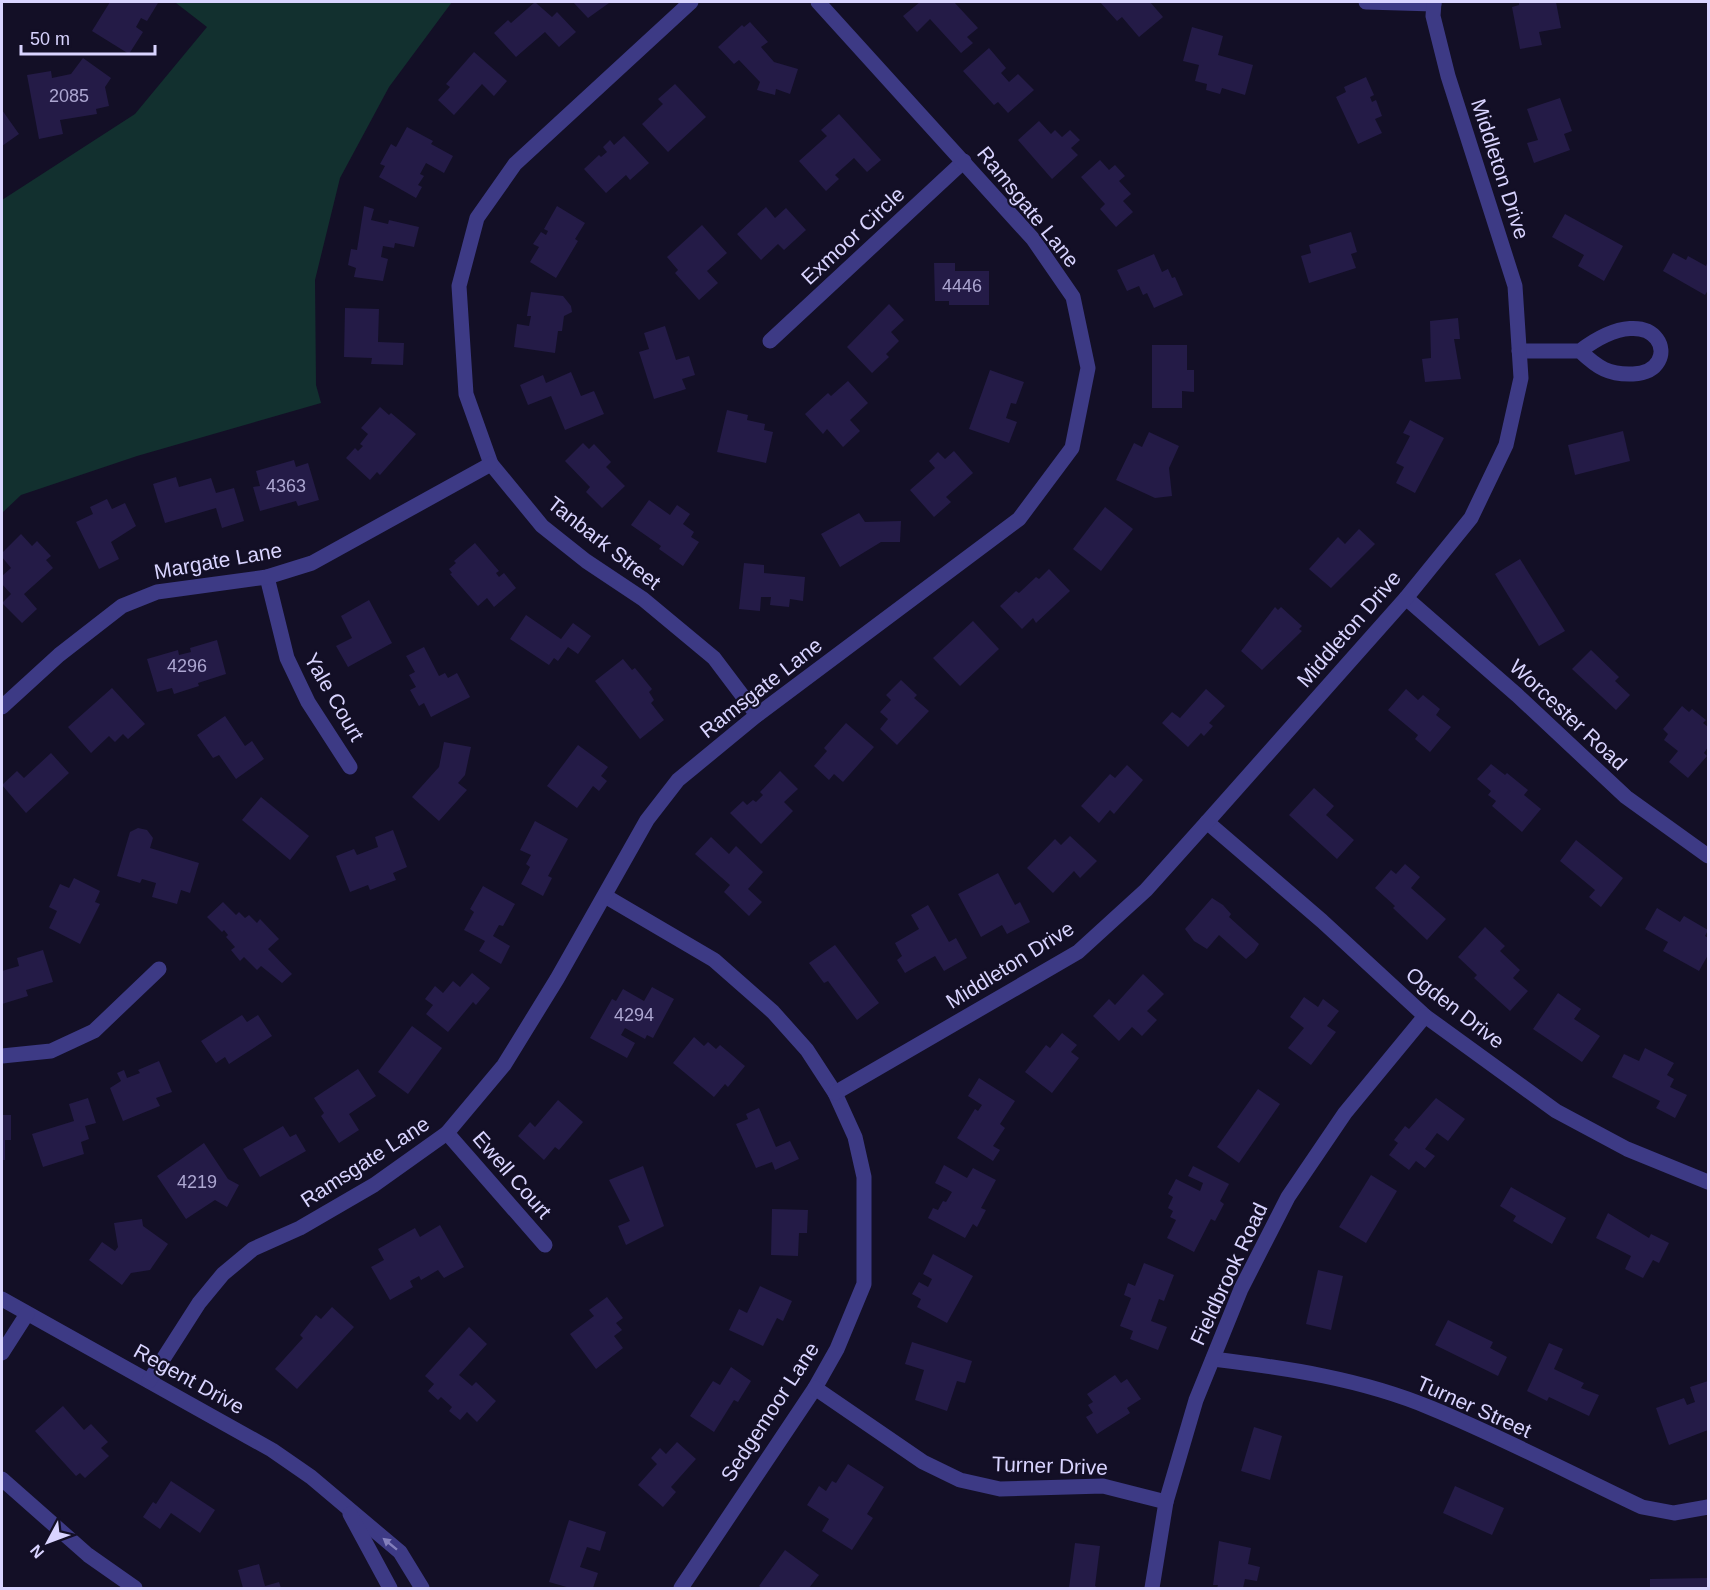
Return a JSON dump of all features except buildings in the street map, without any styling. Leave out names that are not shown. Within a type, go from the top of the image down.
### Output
[{"type":"street","name":"Tanbark Street","points":[[691,2],[515,164],[477,218],[459,286],[466,394],[491,464],[542,526],[586,561],[643,599],[714,658],[757,715]]},
{"type":"street","name":"Ramsgate Lane","points":[[149,1381],[199,1303],[223,1274],[254,1249],[300,1228],[374,1185],[447,1133],[504,1065],[605,896],[647,820],[678,780],[757,715],[1019,519],[1072,448],[1088,368],[1074,297],[1033,239],[818,2]]},
{"type":"street","points":[[1366,2],[1434,3]]},
{"type":"street","name":"Middleton Drive","points":[[835,1093],[1078,952],[1146,890],[1406,598],[1471,518],[1506,446],[1521,378],[1515,286],[1448,76],[1433,15],[1434,3]]},
{"type":"street","name":"Exmoor Circle","points":[[770,341],[964,161]]},
{"type":"street","points":[[1519,351],[1580,351],[1597,339],[1620,329],[1635,327],[1654,336],[1659,342],[1661,353],[1659,362],[1642,374],[1615,375],[1593,364],[1580,351]]},
{"type":"street","name":"Margate Lane","points":[[2,707],[59,655],[122,606],[157,592],[267,577],[312,563],[491,464]]},
{"type":"street","name":"Yale Court","points":[[267,577],[286,658],[308,702],[350,767]]},
{"type":"street","name":"Worcester Road","points":[[1406,598],[1517,695],[1626,797],[1708,856]]},
{"type":"street","name":"Ogden Drive","points":[[1207,822],[1322,921],[1425,1017],[1556,1111],[1627,1149],[1708,1182]]},
{"type":"street","name":"Sedgemoor Lane","points":[[605,896],[714,960],[773,1012],[807,1050],[835,1093],[855,1137],[864,1177],[864,1284],[837,1349],[815,1388],[681,1588]]},
{"type":"street","points":[[2,1056],[51,1051],[94,1031],[159,969]]},
{"type":"street","name":"Fieldbrook Road","points":[[1152,1588],[1166,1502],[1196,1400],[1242,1289],[1288,1197],[1345,1113],[1425,1017]]},
{"type":"street","name":"Ewell Court","points":[[447,1133],[545,1245]]},
{"type":"street","name":"Regent Drive","points":[[2,1299],[273,1450],[311,1477],[400,1552],[422,1588]]},
{"type":"street","points":[[2,1353],[27,1314]]},
{"type":"street","name":"Turner Street","points":[[1213,1359],[1292,1368],[1372,1388],[1430,1407],[1642,1507],[1674,1513],[1708,1507]]},
{"type":"street","name":"Turner Drive","points":[[815,1388],[923,1462],[960,1480],[1000,1489],[1103,1486],[1166,1502]]},
{"type":"street","points":[[2,1479],[88,1555],[135,1588]]},
{"type":"street","name":"Regent Drive","points":[[347,1508],[390,1588]]},
{"type":"green space","points":[[452,2],[389,87],[340,178],[315,280],[316,385],[321,403],[137,456],[21,495],[2,513],[2,200],[135,114],[207,27],[176,3]]}]
